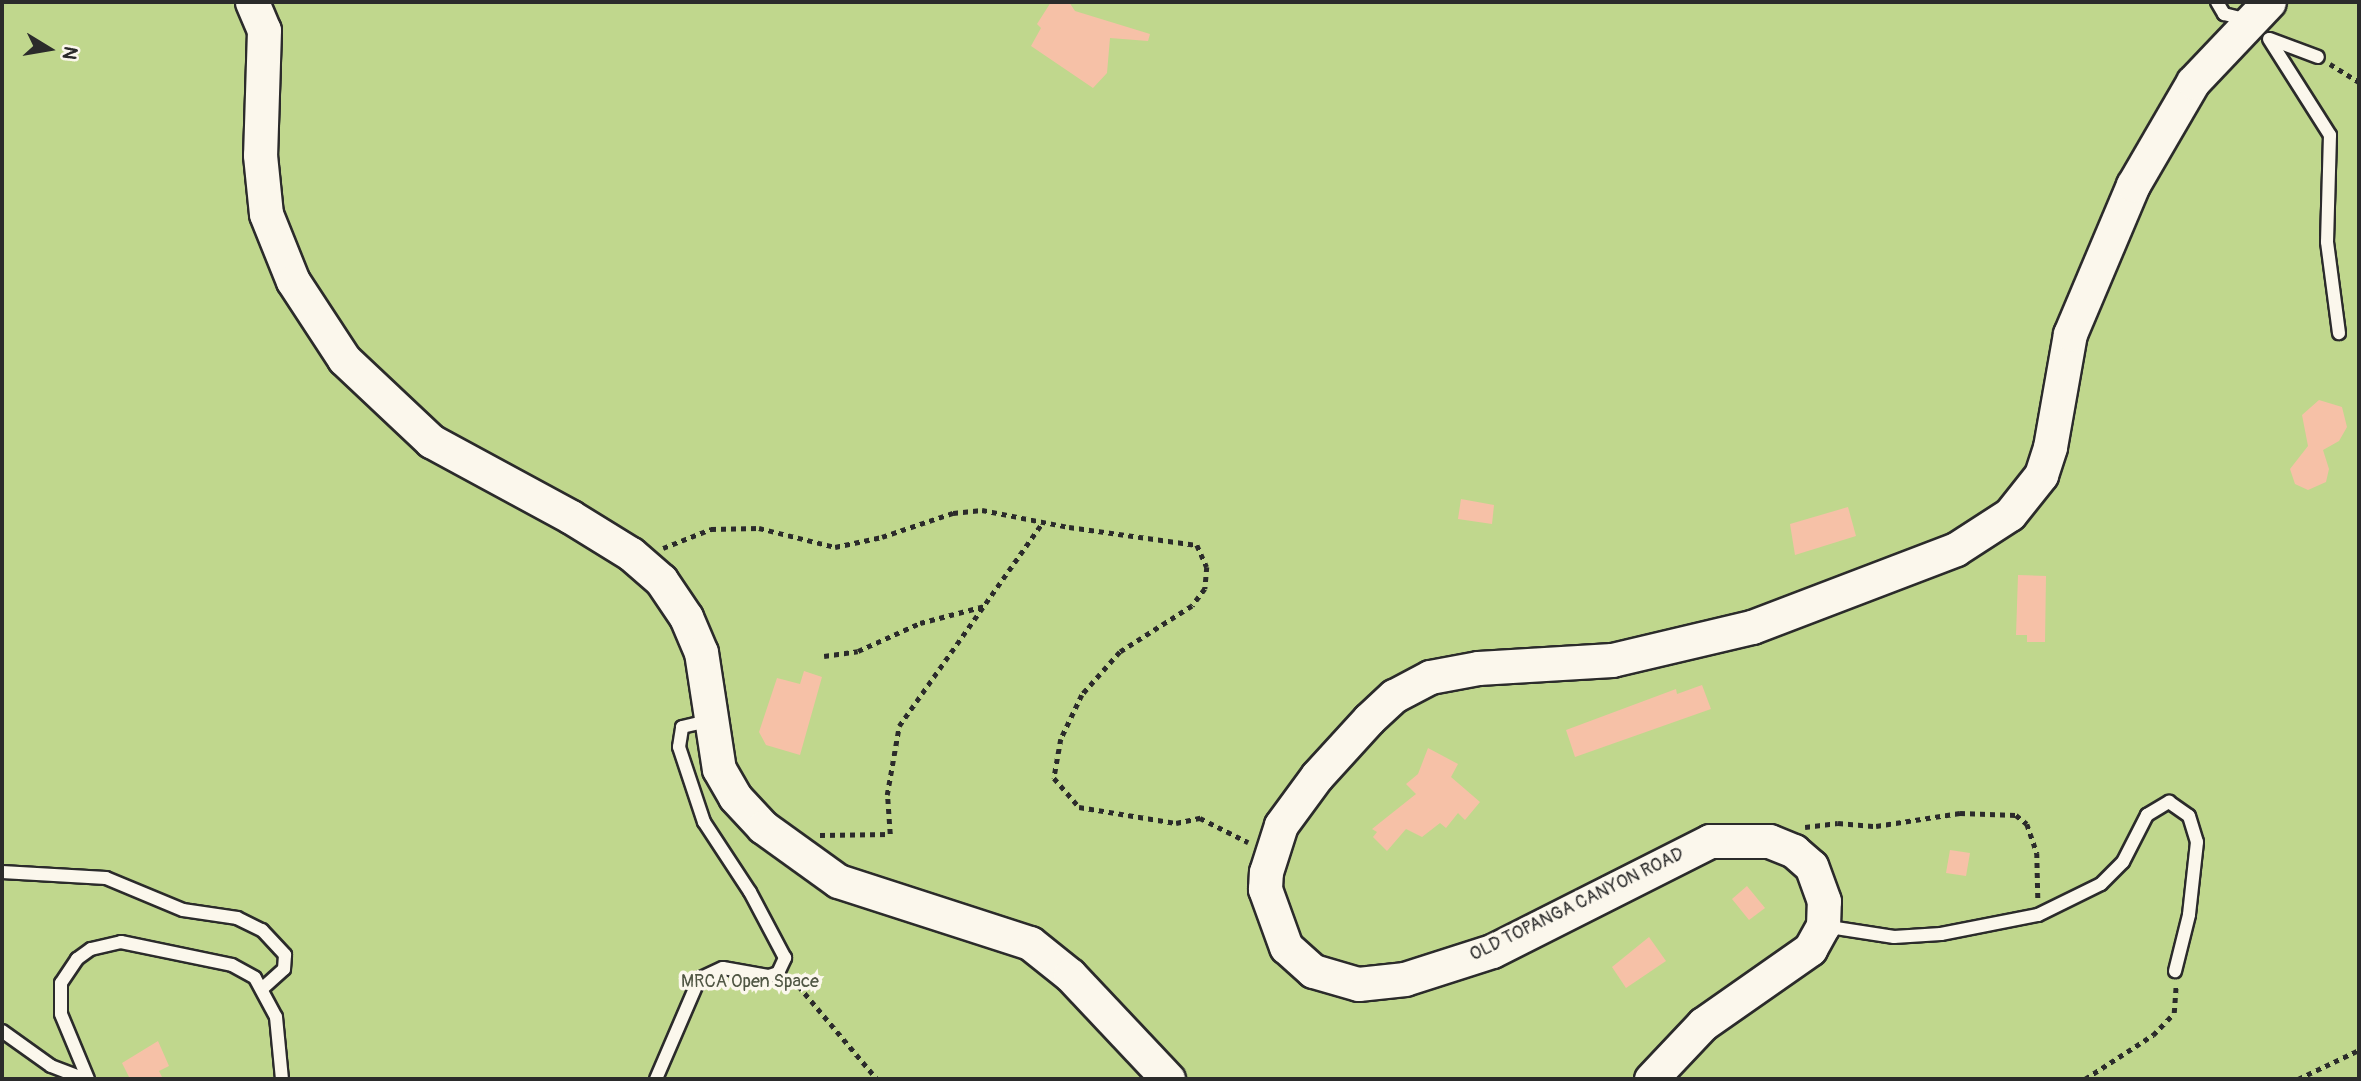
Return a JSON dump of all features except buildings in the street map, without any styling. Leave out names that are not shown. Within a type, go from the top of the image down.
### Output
[{"type":"main road","points":[[253,2],[264,30],[260,155],[266,214],[293,281],[316,320],[370,387],[431,441],[571,517],[631,554],[661,580],[696,638],[719,769],[735,797],[799,856],[868,894],[1030,943],[1070,975],[1168,1079]]},
{"type":"main road","name":"OLD TOPANGA CANYON ROAD","points":[[1823,926],[1819,880],[1811,866],[1782,845],[1740,838],[1710,841],[1492,951],[1405,979],[1359,984],[1312,971],[1286,947],[1265,889],[1270,854],[1281,825],[1317,776],[1368,719],[1412,685],[1464,670],[1612,660],[1752,627],[1956,549],[2010,514],[2041,475],[2050,447],[2070,334],[2133,186],[2193,82],[2263,20]]},
{"type":"main road","points":[[1651,1079],[1703,1024],[1810,949],[1823,926]]},
{"type":"lane","points":[[2217,2],[2224,13],[2263,20],[2318,57]]},
{"type":"lane","points":[[2263,20],[2330,135],[2327,242],[2339,333]]},
{"type":"lane","points":[[656,1079],[699,979],[723,968],[769,976],[783,967],[781,950],[704,822],[679,747],[682,727],[709,721]]},
{"type":"lane","points":[[1823,926],[1894,937],[1941,934],[2038,915],[2101,884],[2123,862],[2147,815],[2169,803],[2189,816],[2197,842],[2189,915],[2175,971]]},
{"type":"lane","points":[[2,872],[106,878],[183,910],[237,918],[262,930],[285,955],[284,969],[263,988]]},
{"type":"lane","points":[[87,1079],[58,999],[68,970],[91,949],[121,942],[171,950],[232,965],[263,988],[276,1017],[282,1079]]},
{"type":"lane","points":[[2,1031],[51,1066],[87,1079]]},
{"type":"path","points":[[2318,57],[2359,82]]},
{"type":"path","points":[[656,551],[711,529],[759,528],[835,547],[963,512],[982,510],[1197,545],[1207,566],[1205,589],[1192,606],[1120,652],[1082,695],[1061,739],[1054,778],[1079,807],[1177,823],[1200,818],[1270,854]]},
{"type":"path","points":[[820,835],[890,834],[887,794],[899,726],[1043,522]]},
{"type":"path","points":[[824,656],[858,652],[920,623],[985,606]]},
{"type":"path","points":[[1782,845],[1806,827],[1816,825],[1876,826],[1960,813],[2016,815],[2027,824],[2037,853],[2038,915]]},
{"type":"path","points":[[783,967],[877,1079]]},
{"type":"path","points":[[2085,1079],[2153,1035],[2174,1013],[2175,971]]},
{"type":"path","points":[[2298,1079],[2359,1050]]},
{"type":"green space","name":"MRCA Open Space","points":[[2,2],[2359,2],[2359,1079],[2,1079]]}]
